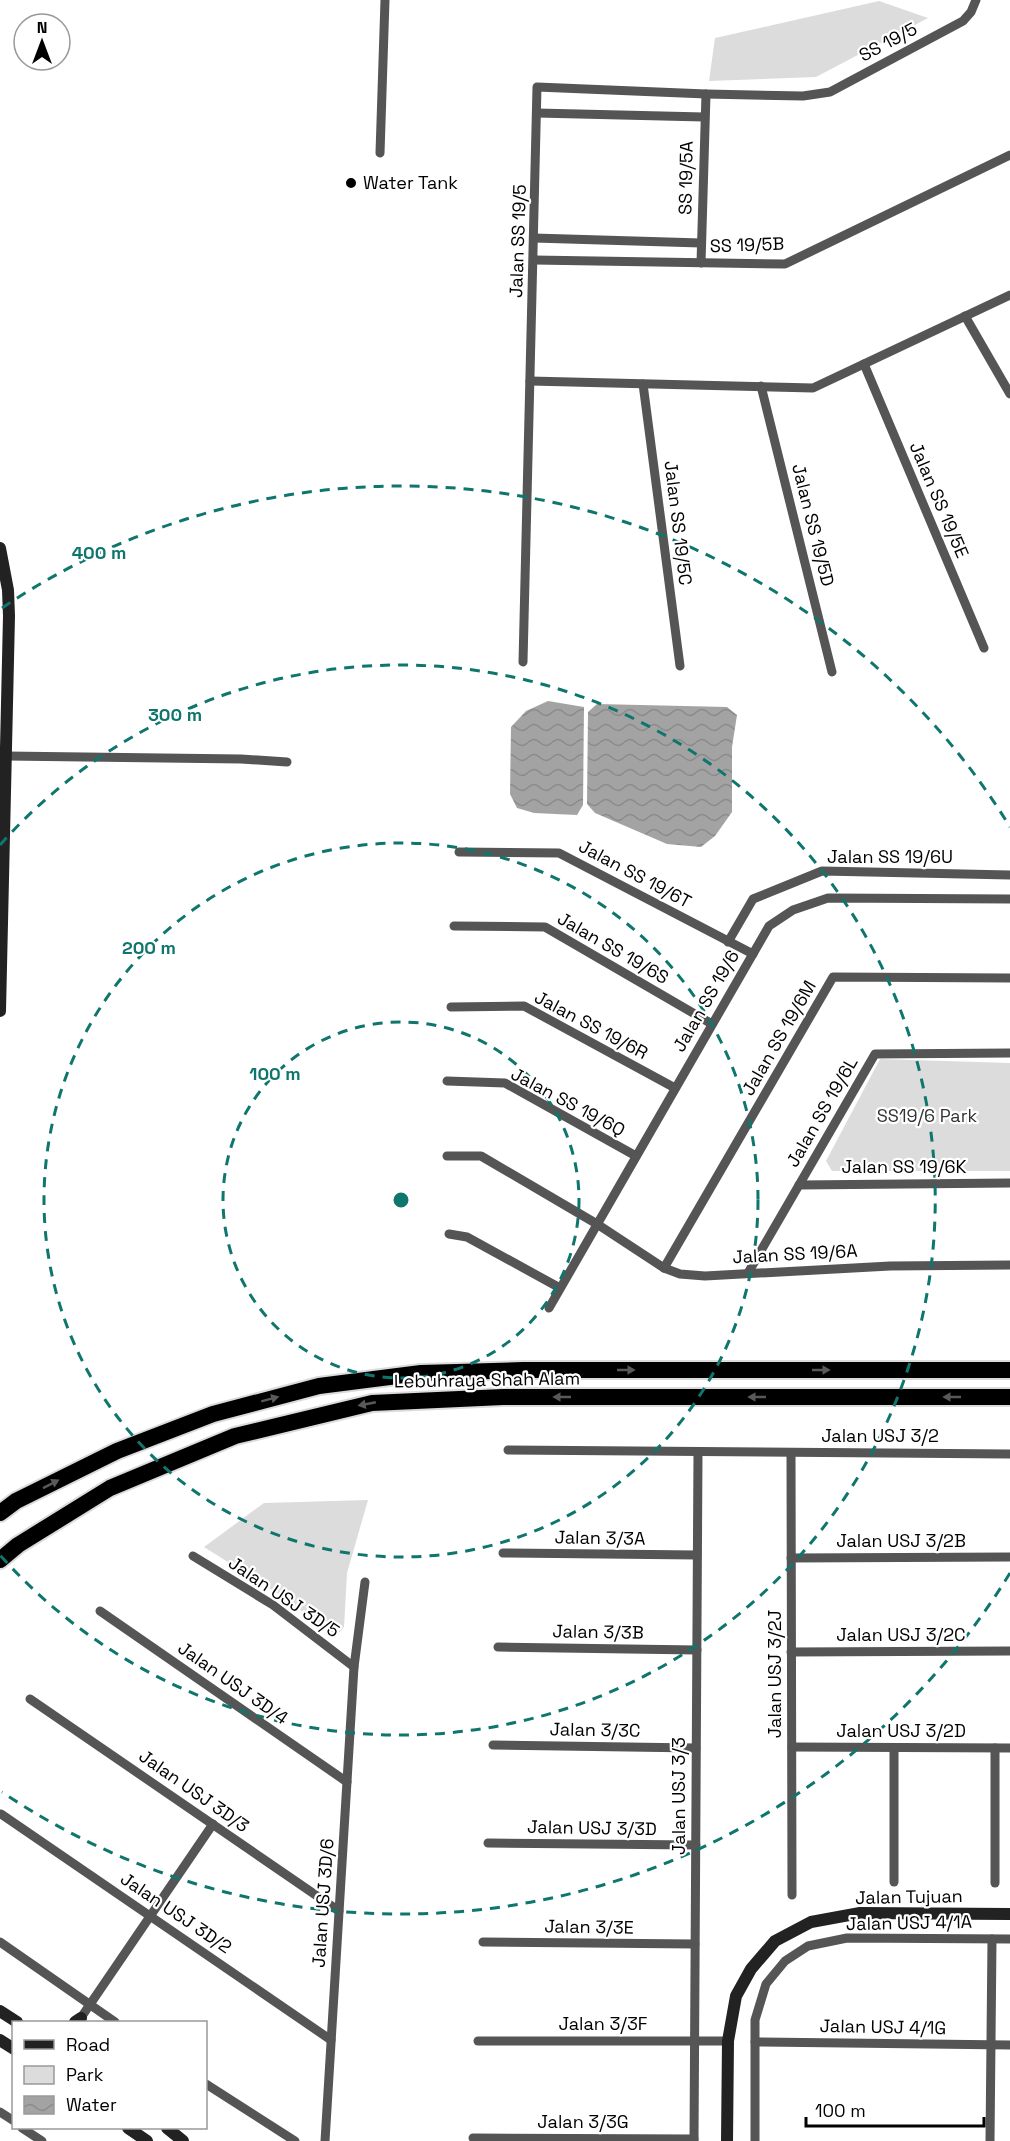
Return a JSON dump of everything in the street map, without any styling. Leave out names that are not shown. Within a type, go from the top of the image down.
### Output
[{"type":"highway","name":"Lebuhraya Shah Alam","points":[[0,1513],[16,1501],[117,1451],[213,1414],[320,1386],[421,1373],[489,1371],[1010,1370]]},
{"type":"highway","name":"Lebuhraya Shah Alam","points":[[0,1560],[18,1545],[110,1488],[235,1436],[372,1403],[503,1397],[1010,1397]]},
{"type":"street","points":[[380,153],[385,0]]},
{"type":"street","name":"SS 19/5","points":[[803,96],[830,92],[963,21],[971,12],[976,0]]},
{"type":"street","name":"Jalan SS 19/5","points":[[523,662],[537,87],[803,96]]},
{"type":"street","name":"SS 19/5A","points":[[701,263],[706,94]]},
{"type":"street","points":[[537,112],[704,117]]},
{"type":"street","name":"SS 19/5B","points":[[534,260],[785,264],[1010,155]]},
{"type":"street","points":[[534,238],[701,243]]},
{"type":"street","points":[[530,381],[813,388],[1010,295]]},
{"type":"street","points":[[965,316],[1010,394]]},
{"type":"street","name":"Jalan SS 19/5E","points":[[864,364],[984,648]]},
{"type":"street","name":"Jalan SS 19/5C","points":[[643,384],[680,666]]},
{"type":"street","name":"Jalan SS 19/5D","points":[[761,386],[832,672]]},
{"type":"street","points":[[0,548],[8,590],[9,616],[0,1011]]},
{"type":"street","points":[[6,756],[241,759],[287,762]]},
{"type":"street","name":"Jalan SS 19/6T","points":[[459,852],[560,853],[753,954]]},
{"type":"street","name":"Jalan SS 19/6U","points":[[728,942],[753,899],[822,872],[1010,875]]},
{"type":"street","name":"Jalan SS 19/6","points":[[549,1308],[769,926],[793,910],[828,898],[1010,899]]},
{"type":"street","name":"Jalan SS 19/6S","points":[[454,926],[545,927],[712,1024]]},
{"type":"street","name":"Jalan SS 19/6M","points":[[664,1268],[833,977],[1010,978]]},
{"type":"street","name":"Jalan SS 19/6R","points":[[451,1007],[524,1006],[675,1089]]},
{"type":"street","name":"Jalan SS 19/6L","points":[[748,1273],[875,1054],[1010,1053]]},
{"type":"street","name":"Jalan SS 19/6Q","points":[[447,1081],[505,1083],[636,1156]]},
{"type":"street","name":"Jalan SS 19/6A","points":[[447,1156],[481,1156],[597,1224],[664,1268],[681,1274],[890,1266],[1010,1265]]},
{"type":"street","name":"Jalan SS 19/6K","points":[[799,1185],[1010,1183]]},
{"type":"street","points":[[449,1234],[467,1237],[560,1288]]},
{"type":"street","points":[[508,1450],[698,1452]]},
{"type":"street","name":"Jalan USJ 3/2","points":[[698,1452],[1010,1454]]},
{"type":"street","name":"Jalan USJ 3/3","points":[[694,2140],[698,1452]]},
{"type":"street","name":"Jalan USJ 3/2J","points":[[791,1453],[792,1894]]},
{"type":"street","name":"Jalan 3/3A","points":[[502,1553],[697,1555]]},
{"type":"street","name":"Jalan USJ 3D/5","points":[[193,1556],[273,1605],[354,1667]]},
{"type":"street","name":"Jalan USJ 3/2B","points":[[791,1558],[1010,1557]]},
{"type":"street","name":"Jalan USJ 3D/6","points":[[325,2141],[354,1667],[364,1582]]},
{"type":"street","name":"Jalan USJ 3D/4","points":[[100,1611],[347,1782]]},
{"type":"street","name":"Jalan 3/3B","points":[[498,1647],[697,1650]]},
{"type":"street","name":"Jalan USJ 3/2C","points":[[791,1652],[1010,1651]]},
{"type":"street","name":"Jalan USJ 3D/3","points":[[30,1699],[339,1911]]},
{"type":"street","name":"Jalan 3/3C","points":[[493,1745],[696,1748]]},
{"type":"street","name":"Jalan USJ 3/2D","points":[[792,1747],[1010,1748]]},
{"type":"street","points":[[894,1748],[894,1882]]},
{"type":"street","points":[[995,1748],[995,1883]]},
{"type":"street","name":"Jalan USJ 3D/2","points":[[1,1814],[331,2040]]},
{"type":"street","points":[[78,2021],[213,1824]]},
{"type":"street","name":"Jalan USJ 3/3D","points":[[488,1843],[696,1845]]},
{"type":"street","name":"Jalan Tujuan","points":[[727,2141],[728,2041],[736,1996],[751,1969],[774,1941],[811,1922],[860,1914],[1010,1914]]},
{"type":"street","name":"Jalan USJ 4/1A","points":[[755,2141],[755,2020],[766,1984],[785,1961],[808,1946],[847,1938],[1010,1939]]},
{"type":"street","points":[[990,2141],[992,1939]]},
{"type":"street","points":[[0,1942],[114,2021]]},
{"type":"street","name":"Jalan 3/3E","points":[[483,1942],[695,1944]]},
{"type":"street","points":[[0,2011],[15,2021]]},
{"type":"street","name":"Jalan 3/3F","points":[[478,2041],[728,2041]]},
{"type":"street","name":"Jalan USJ 4/1G","points":[[755,2042],[1010,2045]]},
{"type":"street","points":[[207,2085],[295,2141]]},
{"type":"street","points":[[25,2129],[42,2141]]},
{"type":"street","points":[[131,2129],[147,2141]]},
{"type":"street","points":[[169,2129],[183,2141]]},
{"type":"street","name":"Jalan 3/3G","points":[[473,2138],[694,2140]]},
{"type":"green space","points":[[879,1],[928,18],[816,77],[709,81],[715,38]]},
{"type":"green space","name":"SS19/6 Park","points":[[880,1059],[1010,1063],[1010,1171],[832,1171],[826,1161]]},
{"type":"green space","points":[[368,1500],[347,1573],[344,1627],[336,1636],[277,1593],[204,1547],[264,1503]]},
{"type":"water","points":[[548,701],[584,707],[583,805],[577,815],[534,813],[517,808],[510,794],[511,727],[526,711]]},
{"type":"water","points":[[597,704],[727,707],[737,715],[732,747],[732,812],[715,836],[701,847],[667,844],[595,813],[587,804],[588,712]]},
{"type":"place","name":"Water Tank","points":[[351,183]]}]
